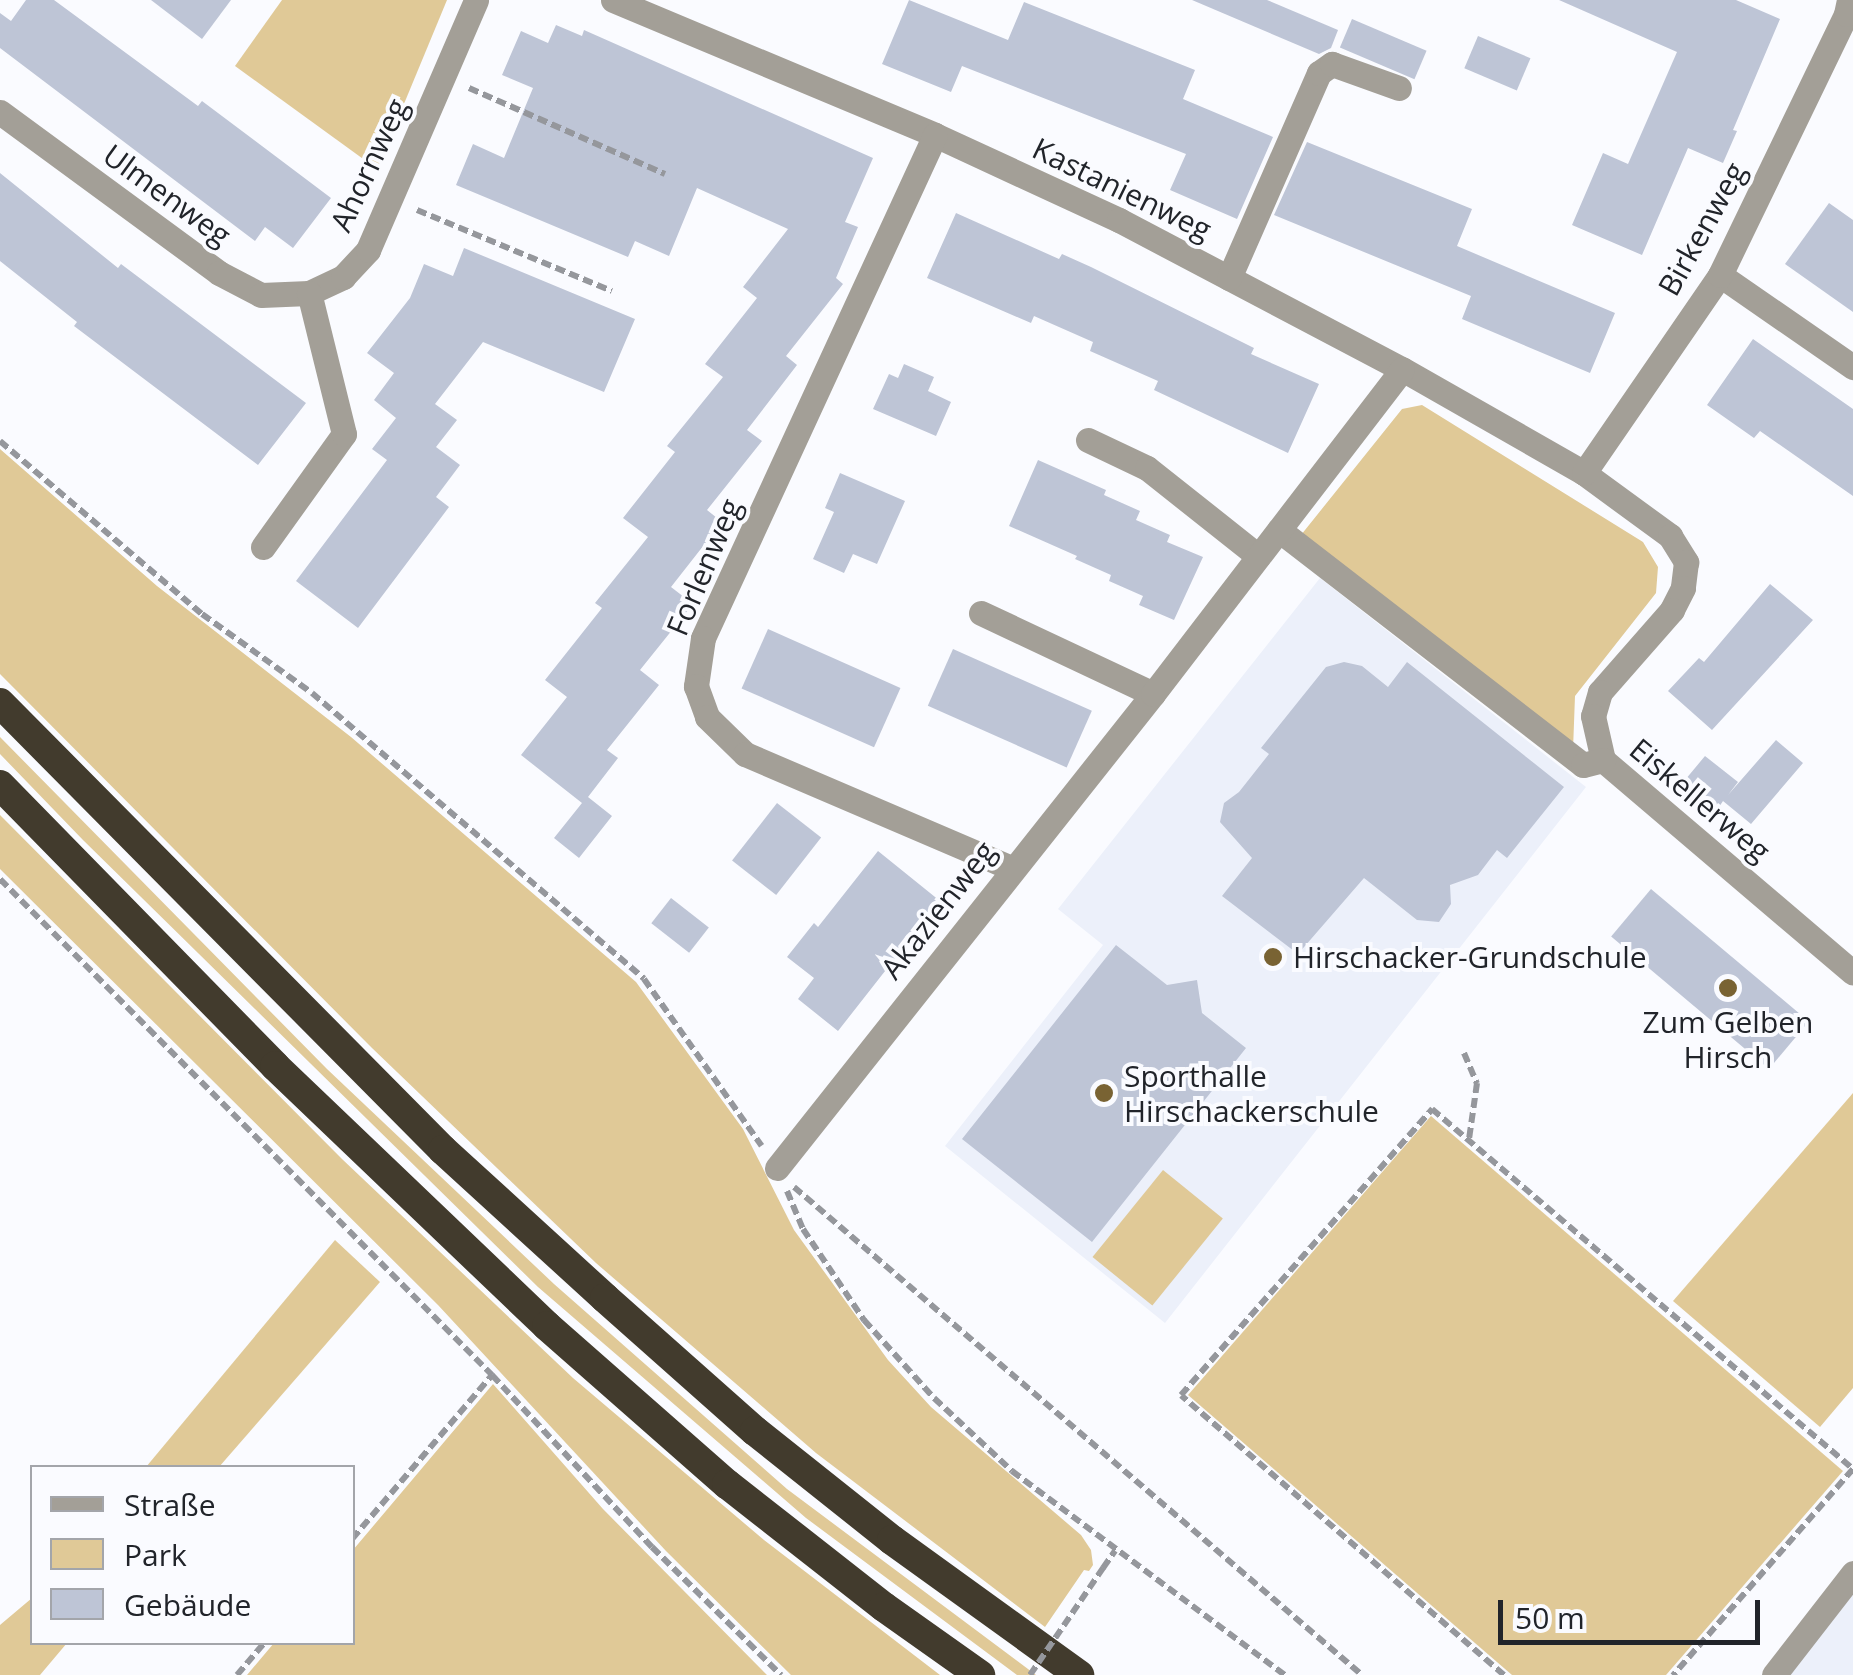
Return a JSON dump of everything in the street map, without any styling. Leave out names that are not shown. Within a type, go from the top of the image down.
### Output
[{"type":"highway","points":[[0,703],[443,1150],[605,1298],[755,1431],[861,1516],[1079,1675]]},
{"type":"highway","points":[[0,784],[275,1066],[546,1326],[727,1484],[884,1607],[980,1675]]},
{"type":"street","name":"Ahornweg","points":[[309,293],[343,277],[368,250],[476,0]]},
{"type":"street","name":"Kastanienweg","points":[[613,0],[935,136],[1119,220],[1402,369],[1584,473]]},
{"type":"street","name":"Birkenweg","points":[[1584,473],[1720,274],[1846,14],[1849,0]]},
{"type":"street","points":[[1228,278],[1320,73],[1332,64],[1398,88]]},
{"type":"street","name":"Ulmenweg","points":[[0,112],[218,273],[262,294],[309,293]]},
{"type":"street","name":"Forlenweg","points":[[935,136],[703,638],[696,686],[707,717],[745,754],[1011,868]]},
{"type":"street","points":[[1720,274],[1853,367]]},
{"type":"street","points":[[263,548],[344,434],[309,293]]},
{"type":"street","name":"Akazienweg","points":[[779,1172],[1011,868],[1153,694],[1402,369]]},
{"type":"street","points":[[1088,440],[1146,468],[1258,556]]},
{"type":"street","name":"Eiskellerweg","points":[[1584,473],[1670,536],[1686,562],[1682,588],[1672,610],[1600,692],[1593,716],[1603,760],[1853,972]]},
{"type":"street","points":[[1279,530],[1583,765],[1603,760]]},
{"type":"street","points":[[981,613],[1153,694]]},
{"type":"street","points":[[1774,1675],[1853,1573]]},
{"type":"path","points":[[445,77],[664,174]]},
{"type":"path","points":[[392,200],[612,291]]},
{"type":"path","points":[[0,441],[202,614],[312,693],[644,979],[779,1172],[1362,1675]]},
{"type":"path","points":[[0,879],[492,1375],[652,1547],[781,1675]]},
{"type":"path","points":[[1464,1054],[1477,1084],[1469,1138]]},
{"type":"path","points":[[1504,1675],[1181,1395],[1432,1109],[1853,1469],[1674,1675]]},
{"type":"path","points":[[802,1229],[864,1320],[934,1398],[1012,1471],[1284,1675]]},
{"type":"path","points":[[355,1536],[492,1375]]},
{"type":"path","points":[[1030,1675],[1115,1551]]},
{"type":"path","points":[[238,1675],[263,1645]]},
{"type":"shaded area","name":"Hirschacker-Grundschule","points":[[1320,578],[1586,787],[1165,1323],[945,1146],[1103,945],[1058,909]]},
{"type":"shaded area","points":[[1853,1593],[1853,1675],[1784,1675]]},
{"type":"green space","points":[[282,0],[447,0],[377,169],[235,66]]},
{"type":"green space","points":[[1422,405],[1643,542],[1658,567],[1656,593],[1575,696],[1573,750],[1301,535],[1402,409]]},
{"type":"green space","points":[[0,449],[157,586],[351,737],[636,982],[743,1129],[794,1230],[888,1360],[931,1407],[1081,1535],[1091,1550],[1093,1565],[1089,1571],[1084,1570],[1045,1627],[816,1453],[596,1263],[372,1048],[0,674]]},
{"type":"green space","points":[[0,737],[327,1069],[554,1284],[787,1489],[1036,1675],[1017,1675],[806,1518],[538,1287],[83,840],[0,754]]},
{"type":"green space","points":[[0,815],[342,1159],[573,1378],[764,1540],[940,1675],[791,1675],[666,1551],[438,1305],[0,869]]},
{"type":"green space","points":[[1853,1093],[1853,1388],[1820,1427],[1673,1301]]},
{"type":"green space","points":[[1431,1116],[1843,1471],[1666,1675],[1512,1675],[1188,1395]]},
{"type":"green space","points":[[1163,1170],[1223,1218],[1152,1305],[1093,1257]]},
{"type":"green space","points":[[335,1240],[380,1282],[221,1465],[148,1465]]},
{"type":"green space","points":[[493,1384],[603,1509],[767,1675],[247,1675],[272,1645],[355,1645],[355,1548]]},
{"type":"green space","points":[[30,1600],[30,1645],[65,1645],[40,1675],[0,1675],[0,1625]]},
{"type":"building","points":[[26,0],[54,0],[198,106],[202,101],[331,198],[293,248],[265,227],[255,241],[0,48],[0,13],[11,21]]},
{"type":"building","points":[[151,0],[231,0],[202,39]]},
{"type":"building","points":[[909,0],[1008,40],[1024,2],[1195,70],[1183,99],[1273,137],[1237,219],[1170,190],[1186,154],[962,66],[951,92],[882,64]]},
{"type":"building","points":[[1192,0],[1267,0],[1338,30],[1331,48],[1319,54]]},
{"type":"building","points":[[1559,0],[1736,0],[1780,19],[1723,163],[1688,148],[1642,255],[1572,225],[1603,153],[1628,164],[1677,52]]},
{"type":"building","points":[[1352,19],[1427,51],[1414,79],[1340,48]]},
{"type":"building","points":[[556,25],[582,36],[584,30],[873,158],[845,222],[858,227],[836,278],[843,284],[786,356],[797,365],[747,430],[762,441],[707,510],[722,522],[671,587],[693,604],[640,670],[659,685],[607,750],[618,758],[588,797],[612,816],[579,858],[554,838],[582,803],[521,755],[567,697],[545,680],[602,608],[595,603],[648,537],[623,518],[675,452],[667,446],[723,377],[705,364],[757,298],[743,287],[788,229],[697,188],[669,256],[635,241],[628,257],[456,185],[473,144],[504,158],[533,88],[502,75],[521,31],[548,43]]},
{"type":"building","points":[[1478,36],[1530,58],[1517,90],[1464,68]]},
{"type":"building","points":[[1307,142],[1472,209],[1457,246],[1615,313],[1590,373],[1462,319],[1471,296],[1274,215]]},
{"type":"building","points":[[0,173],[118,268],[121,264],[306,403],[258,465],[74,326],[77,322],[0,261]]},
{"type":"building","points":[[1829,203],[1853,220],[1853,312],[1785,264]]},
{"type":"building","points":[[956,213],[1059,259],[1062,254],[1091,267],[1254,348],[1251,354],[1319,384],[1288,453],[1154,390],[1158,381],[1090,351],[1093,342],[1034,316],[1031,323],[927,278]]},
{"type":"building","points":[[464,248],[635,319],[604,392],[483,342],[435,404],[457,420],[436,447],[460,465],[436,497],[449,507],[358,628],[296,581],[387,460],[372,449],[396,418],[374,400],[394,373],[367,353],[410,298],[424,264],[453,276]]},
{"type":"building","points":[[1753,339],[1853,409],[1853,496],[1760,431],[1754,438],[1707,405]]},
{"type":"building","points":[[904,364],[934,377],[928,391],[951,402],[936,436],[873,409],[889,374],[898,378]]},
{"type":"building","points":[[1038,460],[1106,490],[1104,495],[1140,511],[1136,520],[1170,535],[1167,542],[1203,557],[1174,620],[1139,605],[1143,596],[1109,581],[1111,575],[1009,526]]},
{"type":"building","points":[[840,473],[905,501],[877,564],[853,554],[844,573],[813,559],[834,512],[825,508]]},
{"type":"building","points":[[1770,584],[1813,620],[1712,730],[1668,691],[1699,658],[1704,662]]},
{"type":"building","points":[[768,629],[900,688],[874,747],[742,688]]},
{"type":"building","points":[[953,649],[1092,711],[1067,767],[928,706]]},
{"type":"building","points":[[1344,662],[1362,666],[1388,687],[1407,662],[1564,787],[1507,858],[1497,850],[1478,875],[1450,885],[1451,904],[1439,922],[1417,920],[1364,878],[1298,954],[1222,896],[1252,858],[1220,822],[1224,803],[1239,792],[1269,754],[1261,748],[1326,667]]},
{"type":"building","points":[[1776,740],[1803,763],[1751,824],[1723,801],[1719,807],[1685,780],[1705,756],[1738,782],[1728,795]]},
{"type":"building","points":[[777,803],[821,837],[776,895],[732,861]]},
{"type":"building","points":[[878,851],[940,901],[838,1031],[798,999],[814,978],[787,957],[814,923],[818,927]]},
{"type":"building","points":[[1651,889],[1809,1021],[1769,1069],[1611,936]]},
{"type":"building","points":[[671,898],[709,928],[689,953],[651,923]]},
{"type":"building","name":"Sporthalle Hirschackerschule","points":[[1116,945],[1167,985],[1197,980],[1202,1013],[1246,1048],[1092,1242],[962,1139]]},
{"type":"place","name":"Hirschacker-Grundschule","points":[[1273,957]]},
{"type":"place","name":"Zum Gelben Hirsch","points":[[1728,988]]},
{"type":"place","name":"Sporthalle Hirschackerschule","points":[[1104,1093]]}]
